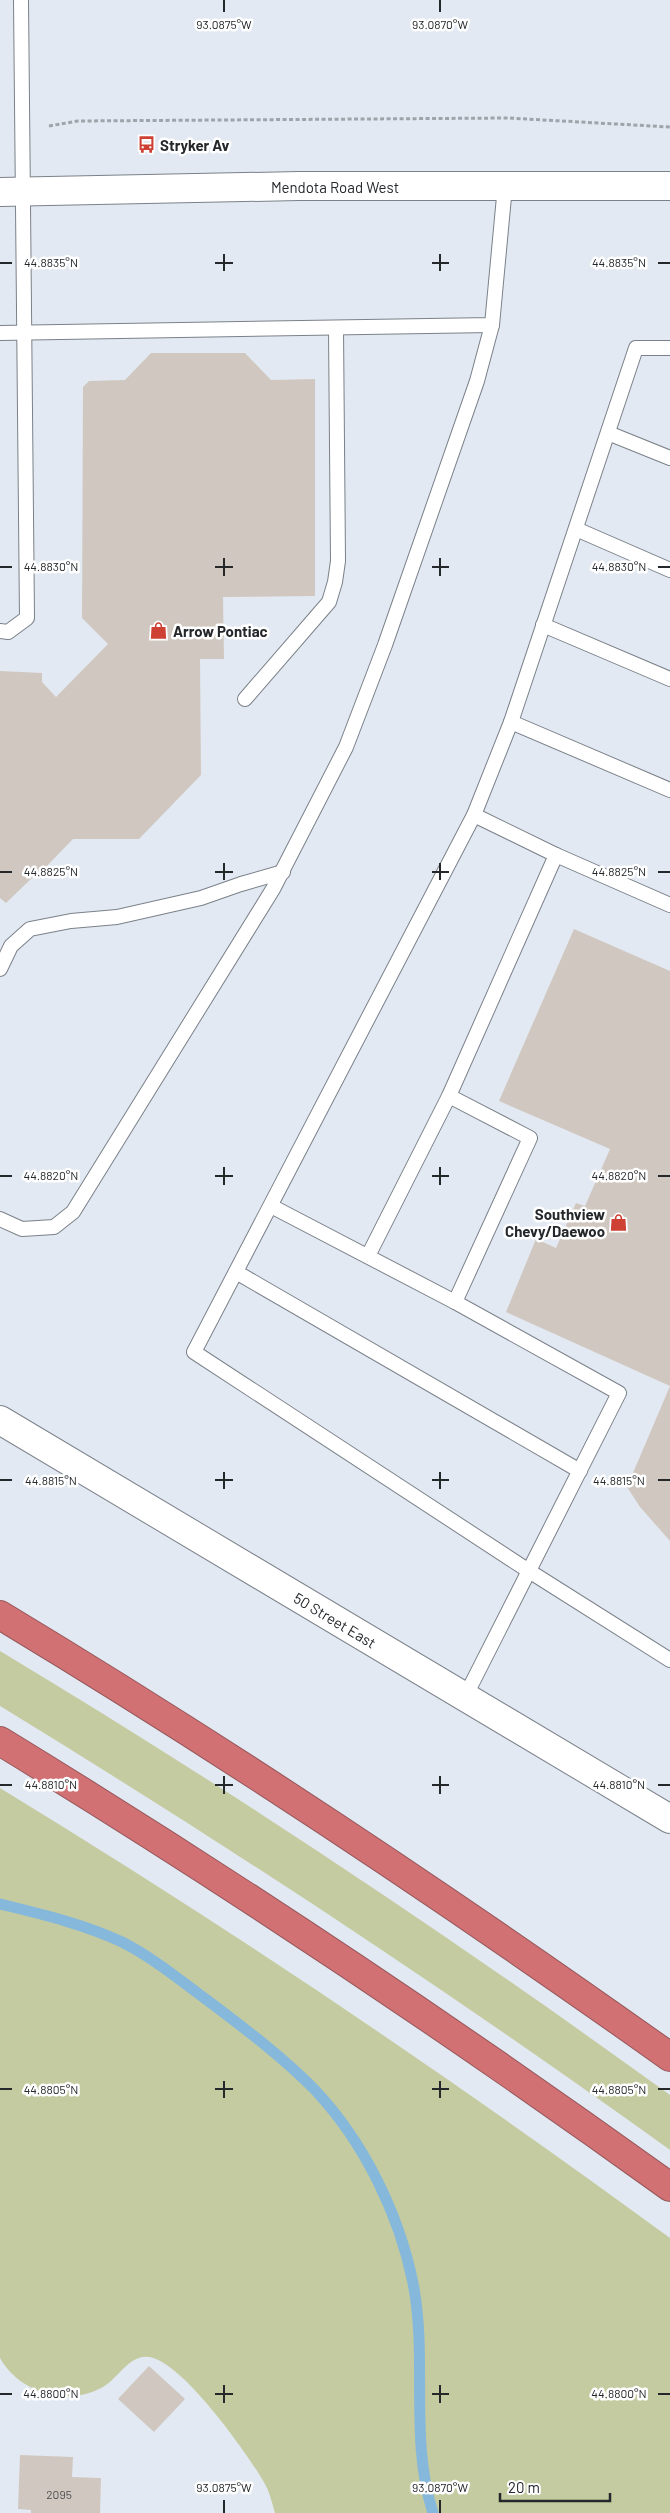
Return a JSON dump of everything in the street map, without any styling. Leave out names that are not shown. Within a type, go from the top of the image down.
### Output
[{"type":"highway","points":[[0,1615],[311,1811],[670,2052]]},
{"type":"highway","points":[[0,1741],[148,1832],[357,1968],[559,2107],[670,2187]]},
{"type":"highway","points":[[589,1999],[670,2057]]},
{"type":"street","name":"Mendota Road West","points":[[11,192],[299,186],[670,186]]},
{"type":"street","name":"50 Street East","points":[[0,1420],[670,1819]]},
{"type":"lane","points":[[0,631],[8,632],[27,618],[25,333],[11,192],[21,0]]},
{"type":"lane","points":[[0,1219],[22,1229],[54,1227],[73,1212],[283,872],[346,747],[385,645],[477,381],[492,325],[505,186]]},
{"type":"lane","points":[[0,333],[492,325]]},
{"type":"lane","points":[[245,699],[329,602],[335,582],[338,561],[336,328]]},
{"type":"lane","points":[[670,348],[636,348],[511,722],[474,816],[194,1352],[529,1571],[670,1660]]},
{"type":"lane","points":[[608,433],[670,458]]},
{"type":"lane","points":[[576,529],[670,570]]},
{"type":"lane","points":[[543,626],[670,679]]},
{"type":"lane","points":[[511,722],[670,790]]},
{"type":"lane","points":[[474,816],[556,855],[670,905]]},
{"type":"lane","points":[[368,1256],[448,1096],[556,855]]},
{"type":"lane","points":[[0,968],[11,946],[30,929],[72,921],[117,917],[192,900],[283,872]]},
{"type":"lane","points":[[448,1096],[530,1138],[456,1302]]},
{"type":"lane","points":[[271,1206],[456,1302],[619,1393],[465,1697]]},
{"type":"lane","points":[[236,1272],[580,1471]]},
{"type":"path","points":[[78,121],[508,118],[670,128]]},
{"type":"green space","points":[[0,1651],[86,1703],[340,1866],[506,1979],[670,2095],[670,2150],[423,1977],[171,1812],[0,1706]]},
{"type":"green space","points":[[0,1788],[171,1895],[340,2006],[506,2120],[670,2238],[670,2513],[275,2513],[265,2484],[230,2432],[196,2391],[179,2374],[163,2362],[149,2357],[137,2359],[126,2366],[106,2385],[92,2392],[77,2396],[47,2394],[20,2381],[9,2370],[0,2358]]},
{"type":"building","name":"Arrow Pontiac","points":[[151,353],[245,353],[271,380],[315,379],[315,596],[223,597],[224,659],[200,659],[201,775],[139,839],[73,839],[43,870],[43,877],[32,878],[6,903],[0,898],[0,671],[42,673],[42,682],[56,697],[108,644],[82,618],[83,387],[89,381],[125,380]]},
{"type":"building","name":"Southview Chevy/Daewoo","points":[[574,929],[670,971],[670,1386],[506,1312],[536,1239],[556,1248],[576,1203],[585,1206],[610,1149],[499,1101]]},
{"type":"building","points":[[670,1386],[670,1541],[640,1507],[627,1487]]},
{"type":"building","points":[[149,2366],[185,2399],[154,2432],[118,2399]]},
{"type":"building","points":[[20,2455],[73,2457],[72,2477],[101,2478],[100,2513],[31,2513],[31,2510],[18,2509]]},
{"type":"waterway","points":[[0,1904],[93,1930],[122,1942],[144,1955],[235,2021],[290,2066],[333,2110],[349,2132],[364,2156],[389,2205],[399,2231],[413,2283],[419,2341],[422,2457],[433,2513]]},
{"type":"place","name":"Stryker Av","points":[[146,145]]},
{"type":"place","name":"Arrow Pontiac","points":[[159,631]]},
{"type":"place","name":"Southview Chevy/Daewoo","points":[[619,1223]]}]
